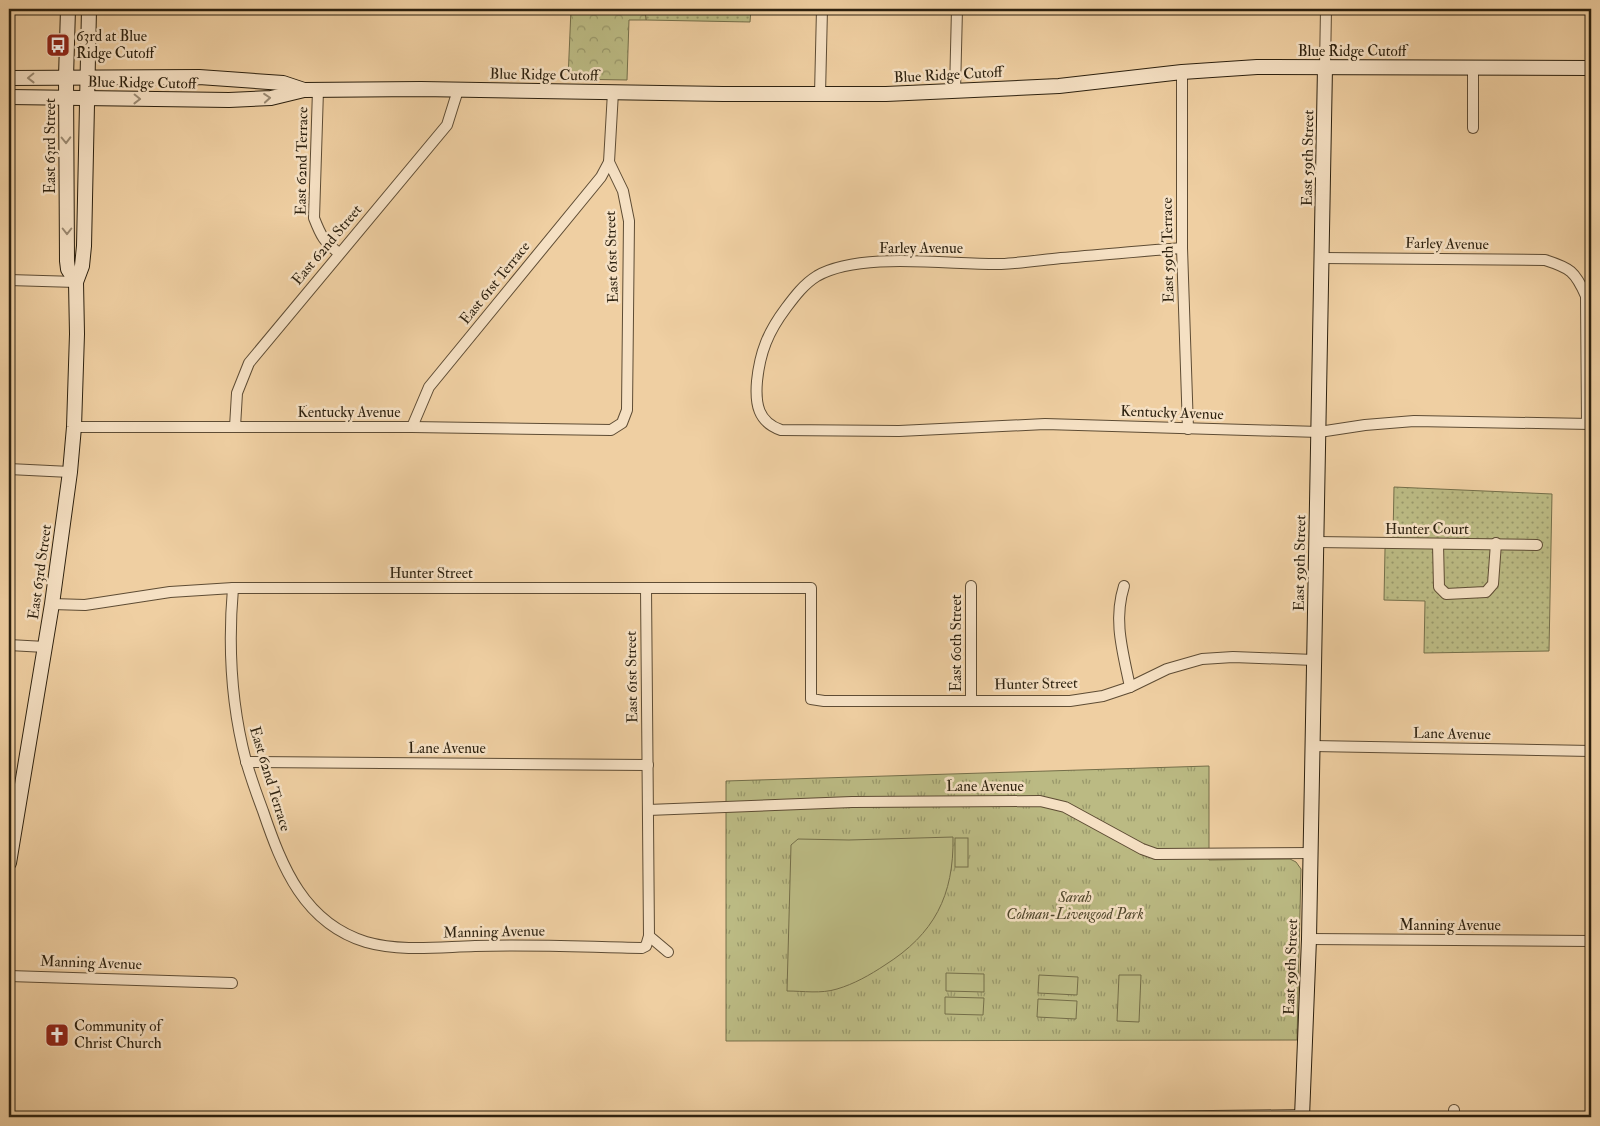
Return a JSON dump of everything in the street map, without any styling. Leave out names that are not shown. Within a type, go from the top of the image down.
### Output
[{"type":"main road","name":"East 63rd Street","points":[[68,9],[66,78],[67,261],[68,269],[76,282]]},
{"type":"main road","name":"East 63rd Street","points":[[9,863],[52,604],[70,472],[74,427],[77,334],[76,282],[82,266],[84,246],[89,9]]},
{"type":"main road","name":"Blue Ridge Cutoff","points":[[9,97],[263,99],[311,90],[886,94],[1059,86],[1182,72],[1257,67],[1591,68]]},
{"type":"main road","name":"East 59th Street","points":[[1302,1116],[1309,940],[1325,68]]},
{"type":"main road","name":"Blue Ridge Cutoff","points":[[9,78],[199,77],[283,83],[311,90]]},
{"type":"street","points":[[820,94],[822,9]]},
{"type":"street","points":[[955,91],[957,9]]},
{"type":"street","name":"East 59th Street","points":[[1325,68],[1326,9]]},
{"type":"street","points":[[1473,68],[1473,128]]},
{"type":"street","name":"East 59th Terrace","points":[[1182,72],[1182,248],[1188,429]]},
{"type":"street","name":"East 62nd Terrace","points":[[311,90],[314,218],[321,237],[339,253]]},
{"type":"street","name":"East 62nd Street","points":[[235,427],[238,393],[250,363],[446,125],[458,90]]},
{"type":"street","name":"East 61st Street","points":[[613,92],[609,162],[623,191],[629,221],[627,410],[622,424]]},
{"type":"street","name":"East 61st Terrace","points":[[412,427],[429,387],[601,177],[609,162]]},
{"type":"street","name":"Farley Avenue","points":[[760,412],[756,390],[760,360],[774,325],[800,289],[816,277],[834,268],[878,262],[1001,264],[1182,248]]},
{"type":"street","name":"Farley Avenue","points":[[1323,258],[1544,260],[1566,267],[1579,279],[1586,296],[1589,424]]},
{"type":"street","points":[[9,280],[76,282]]},
{"type":"street","name":"Kentucky Avenue","points":[[760,412],[763,418],[773,427],[781,430],[899,431],[1045,424],[1319,432],[1365,425],[1414,422],[1589,424]]},
{"type":"street","name":"Kentucky Avenue","points":[[74,427],[412,427],[611,430],[622,424]]},
{"type":"street","points":[[9,469],[70,472]]},
{"type":"street","name":"Hunter Court","points":[[1316,542],[1537,545]]},
{"type":"street","points":[[1438,544],[1439,587],[1446,594],[1486,592],[1493,584],[1496,543]]},
{"type":"street","name":"East 60th Street","points":[[970,586],[971,700]]},
{"type":"street","points":[[1124,586],[1119,601],[1118,622],[1130,687]]},
{"type":"street","name":"East 62nd Terrace","points":[[233,588],[230,626],[232,677],[237,719],[246,762],[272,838],[290,878],[302,898],[320,917],[334,927]]},
{"type":"street","name":"Hunter Street","points":[[52,604],[85,604],[170,592],[233,588],[811,588],[811,699],[1070,701],[1103,696],[1130,687],[1167,669],[1202,659],[1233,657],[1314,660]]},
{"type":"street","name":"East 61st Street","points":[[646,588],[648,810]]},
{"type":"street","points":[[9,645],[45,647]]},
{"type":"street","name":"Lane Avenue","points":[[1313,746],[1591,751]]},
{"type":"street","name":"Lane Avenue","points":[[246,762],[648,765]]},
{"type":"street","name":"Lane Avenue","points":[[648,810],[852,802],[1040,801],[1065,807],[1142,850],[1156,854],[1310,852]]},
{"type":"street","points":[[648,810],[650,936],[668,952]]},
{"type":"street","name":"Manning Avenue","points":[[334,927],[366,942],[388,946],[429,949],[475,946],[642,948],[646,946],[650,936]]},
{"type":"street","name":"Manning Avenue","points":[[1309,940],[1591,941]]},
{"type":"street","name":"Manning Avenue","points":[[9,976],[232,983]]},
{"type":"street","points":[[1132,1117],[1302,1116]]},
{"type":"green space","points":[[571,9],[645,9],[646,20],[629,20],[627,80],[568,79]]},
{"type":"green space","points":[[645,9],[751,9],[750,22],[646,20]]},
{"type":"green space","points":[[1394,487],[1552,494],[1549,651],[1424,653],[1425,601],[1384,600],[1385,549],[1393,537]]},
{"type":"green space","name":"Sarah Colman-Livengood Park","points":[[1209,766],[1209,860],[1290,859],[1296,862],[1301,869],[1297,1040],[726,1041],[726,781]]},
{"type":"green space","points":[[953,837],[950,878],[938,912],[916,940],[902,953],[868,976],[850,985],[825,991],[787,991],[791,845],[798,839],[849,840]]},
{"type":"green space","points":[[955,838],[968,838],[968,867],[955,867]]},
{"type":"green space","points":[[946,973],[984,974],[984,992],[946,991]]},
{"type":"green space","points":[[1039,975],[1078,977],[1077,995],[1038,993]]},
{"type":"green space","points":[[1119,975],[1141,975],[1139,1022],[1117,1021]]},
{"type":"green space","points":[[945,997],[984,998],[983,1015],[945,1014]]},
{"type":"green space","points":[[1038,999],[1077,1001],[1076,1019],[1037,1017]]},
{"type":"place","name":"63rd at Blue Ridge Cutoff","points":[[58,45]]},
{"type":"place","name":"Community of Christ Church","points":[[57,1035]]}]
